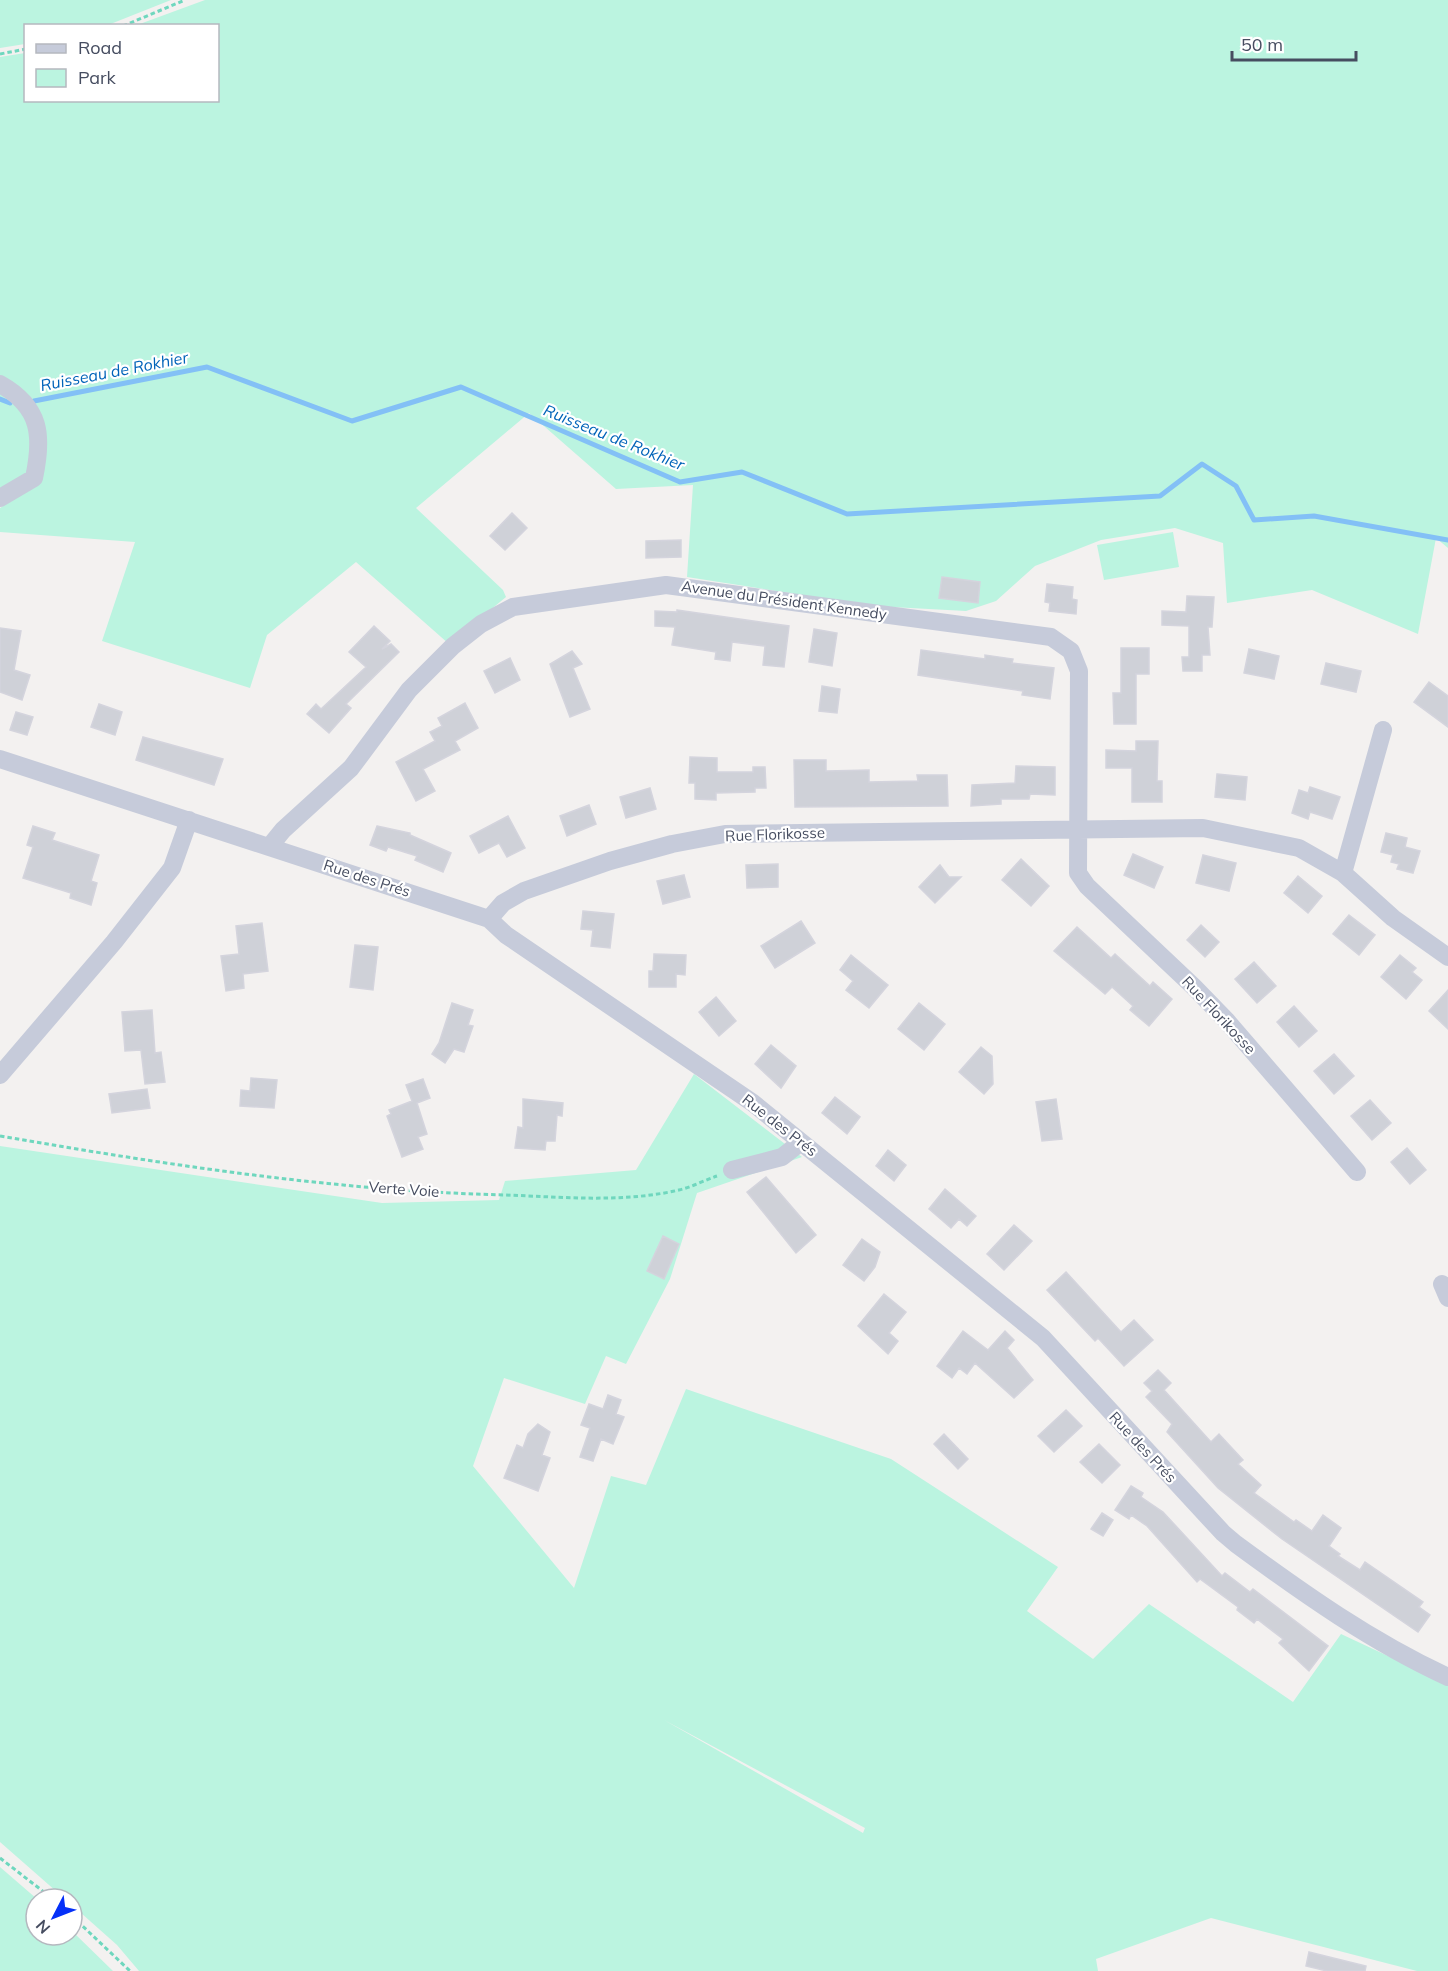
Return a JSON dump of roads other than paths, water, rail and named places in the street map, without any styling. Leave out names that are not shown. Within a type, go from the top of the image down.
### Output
[{"type":"street","points":[[0,384],[15,392],[28,405],[37,423],[40,450],[34,478],[0,498]]},
{"type":"street","name":"Avenue du Président Kennedy","points":[[270,846],[283,830],[351,768],[409,690],[453,646],[481,624],[513,607],[666,585],[1051,637],[1060,642],[1071,651],[1079,671],[1079,828]]},
{"type":"street","points":[[1343,873],[1383,730]]},
{"type":"street","name":"Rue des Prés","points":[[0,759],[489,919],[506,935],[720,1079],[1043,1338],[1230,1539],[1364,1633],[1399,1654],[1448,1677]]},
{"type":"street","points":[[0,1075],[114,942],[172,868],[189,820]]},
{"type":"street","name":"Rue Florikosse","points":[[1079,828],[1078,873],[1087,886],[1226,1020],[1357,1172]]},
{"type":"street","name":"Rue Florikosse","points":[[489,919],[503,903],[524,891],[661,847],[725,834],[1203,828],[1299,848],[1343,873],[1393,918],[1448,957]]},
{"type":"street","points":[[732,1170],[782,1157],[801,1142]]},
{"type":"waterway","name":"Ruisseau de Rokhier","points":[[34,401],[207,367],[352,421],[461,387],[680,482],[742,472],[847,514],[1160,496],[1202,464],[1236,486],[1254,520],[1314,516],[1448,540]]},
{"type":"waterway","name":"Ruisseau de Rokhier","points":[[0,399],[10,403]]}]
